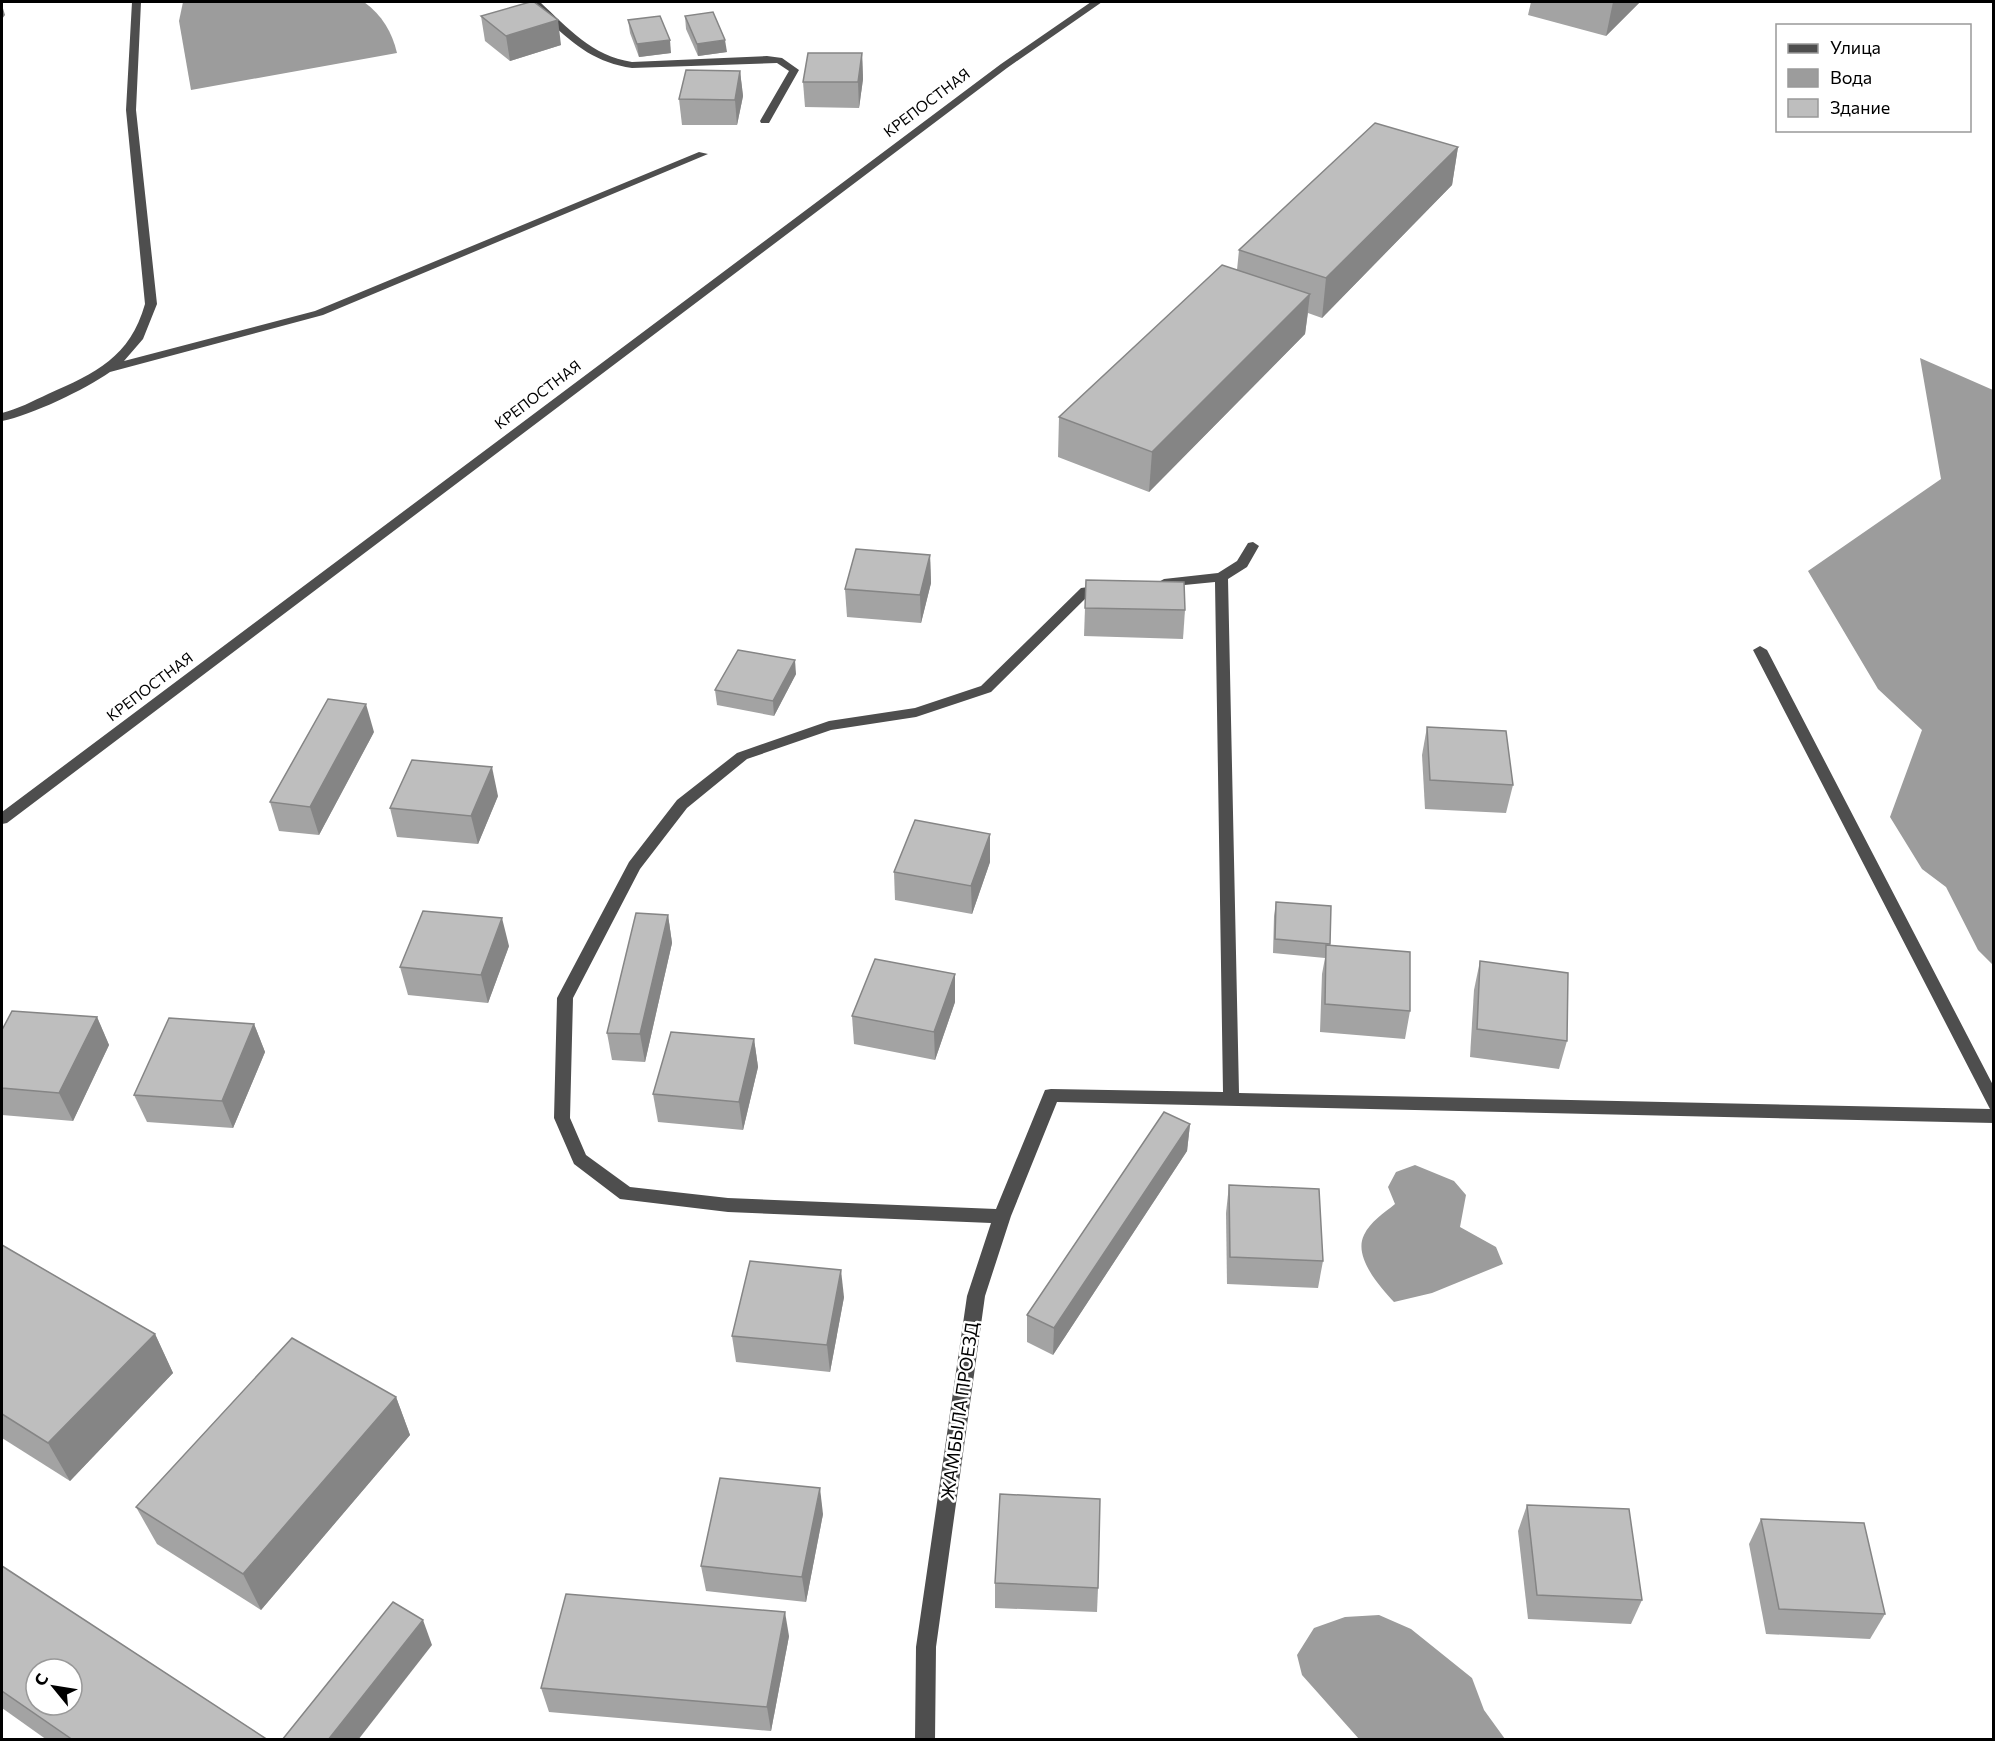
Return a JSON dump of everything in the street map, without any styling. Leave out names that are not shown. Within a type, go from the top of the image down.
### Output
[{"type":"street","points":[[2,417],[79,385],[108,369],[132,348],[147,326],[152,304],[131,110],[136,2]]},
{"type":"street","points":[[535,2],[595,56],[612,63],[633,65],[780,60],[794,70],[765,121]]},
{"type":"street","name":"КРЕПОСТНАЯ","points":[[2,819],[984,80],[1098,2]]},
{"type":"street","points":[[108,369],[319,313],[703,154]]},
{"type":"street","points":[[1151,583],[1174,584],[1221,577],[1242,564],[1253,546]]},
{"type":"street","points":[[1221,577],[1231,1099],[1994,1116]]},
{"type":"street","points":[[1002,1216],[728,1205],[626,1194],[580,1159],[562,1118],[565,998],[634,867],[682,804],[742,756],[828,726],[915,712],[986,689],[1086,591],[1118,584]]},
{"type":"street","points":[[1760,650],[1994,1104]]},
{"type":"street","name":"ЖАМБЫЛА ПРОЕЗД","points":[[925,1740],[926,1647],[976,1296],[1002,1216],[1051,1095],[1231,1099]]},
{"type":"water","points":[[183,2],[364,2],[385,24],[397,53],[191,90],[179,21]]},
{"type":"water","points":[[1920,358],[1993,390],[1993,965],[1978,950],[1946,887],[1922,869],[1890,817],[1922,730],[1878,689],[1808,571],[1941,479]]},
{"type":"water","points":[[1415,1165],[1454,1181],[1466,1195],[1460,1227],[1496,1247],[1503,1264],[1432,1293],[1394,1302],[1365,1262],[1362,1244],[1364,1235],[1370,1226],[1395,1204],[1388,1187],[1396,1172]]},
{"type":"water","points":[[1379,1615],[1411,1629],[1472,1678],[1484,1710],[1505,1739],[1359,1739],[1302,1675],[1297,1655],[1314,1628],[1345,1617]]},
{"type":"building","points":[[534,2],[558,20],[506,36],[481,16]]},
{"type":"building","points":[[713,12],[725,40],[697,44],[685,16]]},
{"type":"building","points":[[660,16],[670,40],[637,44],[628,20]]},
{"type":"building","points":[[808,53],[862,53],[858,82],[803,82]]},
{"type":"building","points":[[686,70],[740,71],[735,100],[679,99]]},
{"type":"building","points":[[1375,123],[1458,147],[1326,278],[1239,250]]},
{"type":"building","points":[[1222,265],[1310,294],[1152,452],[1059,417]]},
{"type":"building","points":[[856,549],[930,555],[920,595],[845,589]]},
{"type":"building","points":[[1086,580],[1184,582],[1185,610],[1085,608]]},
{"type":"building","points":[[738,650],[795,660],[773,701],[715,690]]},
{"type":"building","points":[[328,699],[366,704],[310,807],[270,802]]},
{"type":"building","points":[[1427,727],[1506,731],[1513,785],[1430,780]]},
{"type":"building","points":[[412,760],[492,767],[471,816],[390,808]]},
{"type":"building","points":[[915,820],[990,834],[971,886],[894,872]]},
{"type":"building","points":[[1276,902],[1331,906],[1330,944],[1275,939]]},
{"type":"building","points":[[423,911],[502,918],[481,975],[400,967]]},
{"type":"building","points":[[636,913],[668,915],[640,1034],[607,1033]]},
{"type":"building","points":[[1326,945],[1410,952],[1410,1011],[1325,1004]]},
{"type":"building","points":[[875,959],[955,974],[934,1032],[852,1016]]},
{"type":"building","points":[[1480,961],[1568,973],[1567,1041],[1477,1029]]},
{"type":"building","points":[[12,1011],[97,1017],[59,1093],[2,1088],[2,1030]]},
{"type":"building","points":[[169,1018],[254,1024],[222,1101],[134,1095]]},
{"type":"building","points":[[671,1032],[754,1039],[739,1102],[653,1094]]},
{"type":"building","points":[[1164,1112],[1190,1124],[1054,1328],[1027,1315]]},
{"type":"building","points":[[1229,1185],[1319,1189],[1323,1261],[1230,1257]]},
{"type":"building","points":[[2,1245],[155,1334],[48,1443],[2,1414]]},
{"type":"building","points":[[750,1261],[841,1270],[827,1345],[732,1336]]},
{"type":"building","points":[[292,1338],[396,1397],[243,1574],[136,1507]]},
{"type":"building","points":[[720,1478],[820,1488],[802,1577],[701,1566]]},
{"type":"building","points":[[1000,1494],[1100,1499],[1098,1588],[995,1583]]},
{"type":"building","points":[[1527,1505],[1629,1509],[1642,1600],[1537,1595]]},
{"type":"building","points":[[1761,1519],[1864,1523],[1885,1614],[1779,1609]]},
{"type":"building","points":[[2,1566],[268,1740],[73,1740],[40,1717],[84,1717],[84,1657],[24,1657],[24,1706],[2,1691]]},
{"type":"building","points":[[566,1594],[785,1612],[767,1707],[541,1688]]},
{"type":"building","points":[[393,1602],[423,1620],[328,1740],[282,1740]]}]
